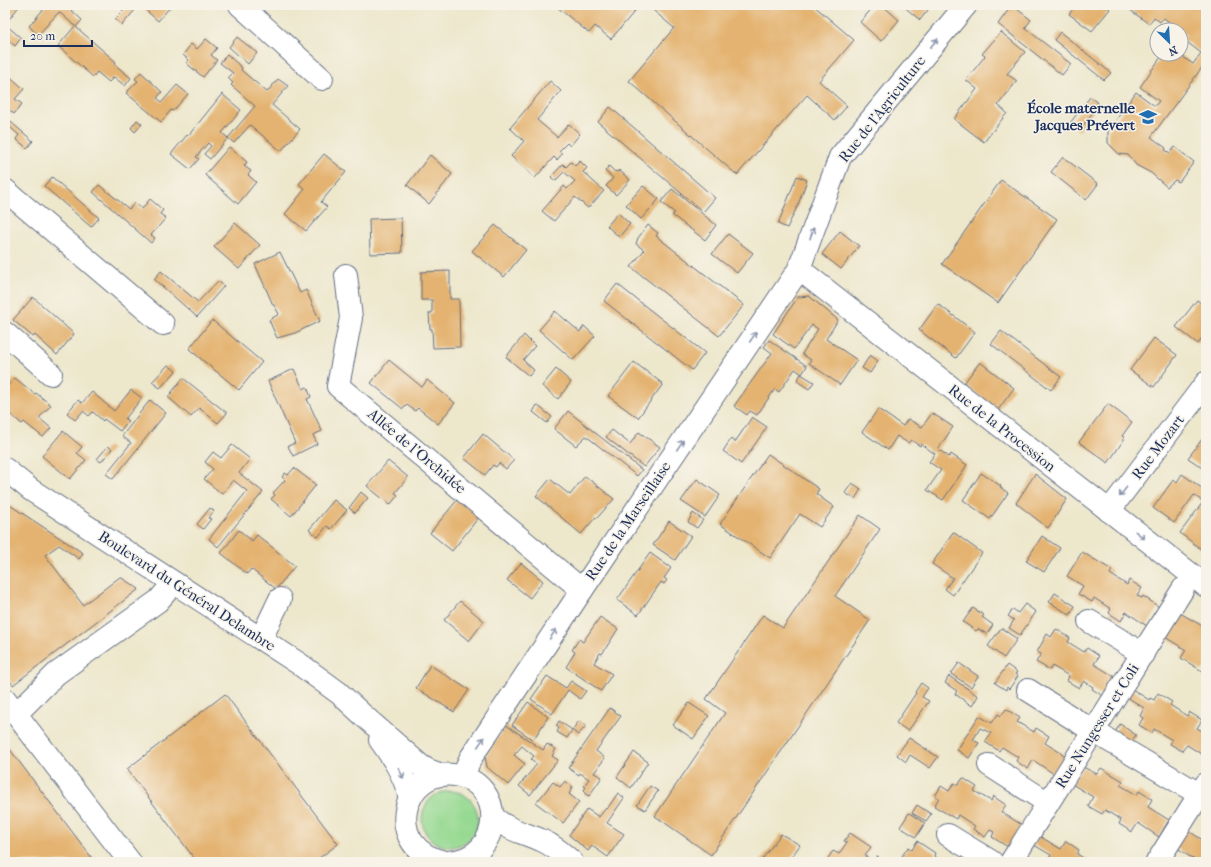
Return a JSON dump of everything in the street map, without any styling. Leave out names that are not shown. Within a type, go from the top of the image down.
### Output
[{"type":"street","points":[[240,5],[322,79]]},
{"type":"street","name":"Rue de l'Agriculture","points":[[799,269],[840,157],[966,5]]},
{"type":"street","points":[[5,190],[163,324]]},
{"type":"street","name":"Rue de la Procession","points":[[799,269],[1109,511],[1194,584]]},
{"type":"street","name":"Rue de la Marseillaise","points":[[452,776],[470,759],[582,590],[799,269]]},
{"type":"street","name":"Allée de l'Orchidée","points":[[346,275],[351,318],[338,386],[582,590]]},
{"type":"street","points":[[5,333],[51,374]]},
{"type":"street","name":"Rue Mozart","points":[[1109,511],[1206,383]]},
{"type":"street","name":"Boulevard du Général Delambre","points":[[5,469],[31,490],[322,680],[339,693],[421,766],[430,771],[452,776]]},
{"type":"street","points":[[130,862],[11,707],[158,601],[174,583]]},
{"type":"street","name":"Rue Nungesser et Coli","points":[[1011,862],[1142,654],[1194,584]]},
{"type":"street","points":[[261,639],[280,600]]},
{"type":"street","points":[[1089,621],[1142,654]]},
{"type":"street","points":[[1028,690],[1094,731],[1203,789],[1156,862]]},
{"type":"street","name":"Boulevard du Général Delambre","points":[[365,717],[398,767],[406,782],[410,799]]},
{"type":"street","points":[[989,766],[1048,803]]},
{"type":"street","points":[[472,856],[490,834],[493,817],[491,806],[484,792],[472,781],[452,776],[432,778],[414,791],[406,808],[406,828],[412,842],[425,858],[447,862],[462,860],[472,856],[500,840],[524,835]]},
{"type":"street","points":[[493,817],[506,827],[542,841],[557,850],[572,862]]},
{"type":"street","points":[[948,835],[992,862]]},
{"type":"path","points":[[874,862],[878,856]]},
{"type":"green space","points":[[450,791],[461,793],[470,799],[476,808],[478,819],[476,830],[470,839],[461,845],[450,847],[439,845],[430,839],[424,830],[422,819],[424,808],[430,799],[439,793]]},
{"type":"building","points":[[5,5],[20,5],[7,22],[5,20]]},
{"type":"building","points":[[47,5],[73,5],[70,9],[82,20],[76,27],[116,62],[114,64],[131,78],[125,86],[114,77],[109,82],[97,72],[93,77],[58,46],[75,26],[59,12],[38,35],[29,26]]},
{"type":"building","points":[[129,5],[135,10],[122,25],[115,19]]},
{"type":"building","points":[[140,5],[172,5],[158,21]]},
{"type":"building","points":[[558,5],[640,5],[611,39],[595,26],[589,33],[557,7]]},
{"type":"building","points":[[647,5],[813,5],[854,40],[819,81],[847,106],[835,120],[807,95],[737,175],[629,81],[674,28]]},
{"type":"building","points":[[875,5],[882,5],[899,20],[881,41],[860,22]]},
{"type":"building","points":[[902,5],[922,5],[928,10],[920,20]]},
{"type":"building","points":[[1012,5],[1031,20],[1025,28],[1071,64],[1062,75],[998,24]]},
{"type":"building","points":[[1076,5],[1105,5],[1110,9],[1092,31],[1069,14]]},
{"type":"building","points":[[1128,5],[1206,5],[1206,62],[1151,137],[1166,148],[1165,150],[1170,153],[1175,147],[1194,162],[1179,182],[1175,180],[1167,187],[1151,173],[1136,165],[1128,155],[1119,154],[1108,143],[1108,131],[1136,92],[1155,106],[1159,101],[1140,87],[1157,62],[1189,61],[1193,64],[1201,53],[1189,44],[1189,22],[1169,22],[1164,18],[1160,22],[1154,17],[1149,24],[1126,7]]},
{"type":"building","points":[[5,24],[21,38],[15,46],[5,37]]},
{"type":"building","points":[[1001,32],[1025,52],[1007,74],[1017,81],[998,105],[1007,113],[984,142],[954,119],[977,89],[966,80],[985,56],[982,54]]},
{"type":"building","points":[[1060,32],[1111,73],[1104,80],[1054,40]]},
{"type":"building","points":[[237,37],[257,53],[248,64],[229,47]]},
{"type":"building","points":[[206,39],[217,48],[211,55],[217,60],[203,77],[186,63],[189,60],[183,55],[191,44],[197,49]]},
{"type":"building","points":[[227,54],[242,68],[241,70],[267,92],[278,79],[288,86],[272,105],[300,129],[281,151],[250,125],[234,143],[228,138],[255,106],[231,85],[233,83],[228,78],[233,73],[220,63]]},
{"type":"building","points":[[5,72],[24,89],[15,99],[22,104],[14,114],[5,106]]},
{"type":"building","points":[[141,72],[162,92],[157,98],[162,102],[177,85],[188,94],[161,122],[126,93],[138,81],[135,79]]},
{"type":"building","points":[[550,81],[561,91],[537,120],[557,137],[569,124],[580,134],[570,146],[567,143],[559,151],[562,154],[557,160],[554,157],[535,178],[511,156],[524,141],[510,128]]},
{"type":"building","points":[[222,94],[241,110],[222,133],[228,138],[210,159],[204,154],[211,146],[208,143],[196,157],[199,159],[190,169],[171,154],[187,135],[188,136]]},
{"type":"building","points":[[1090,97],[1099,104],[1079,131],[1070,123]]},
{"type":"building","points":[[610,107],[715,198],[703,212],[598,122]]},
{"type":"building","points":[[5,117],[33,141],[27,148],[16,139],[19,135],[5,123]]},
{"type":"building","points":[[137,120],[142,124],[135,132],[131,128]]},
{"type":"building","points":[[229,147],[247,162],[244,166],[251,171],[248,175],[256,182],[238,204],[205,175]]},
{"type":"building","points":[[324,154],[346,172],[321,202],[327,207],[306,231],[285,214],[305,189],[299,184]]},
{"type":"building","points":[[430,155],[452,174],[429,204],[407,185]]},
{"type":"building","points":[[1063,157],[1098,184],[1086,200],[1051,172]]},
{"type":"building","points":[[580,161],[587,168],[583,172],[604,191],[588,208],[575,197],[554,221],[542,211],[564,186],[567,189],[575,181],[564,172],[555,181],[551,177],[563,164],[566,167],[571,162],[575,166]]},
{"type":"building","points":[[609,166],[615,172],[618,172],[619,170],[630,180],[616,195],[606,186],[613,178],[605,171]]},
{"type":"building","points":[[797,176],[807,180],[798,205],[787,228],[778,224]]},
{"type":"building","points":[[52,177],[99,218],[91,227],[44,186]]},
{"type":"building","points":[[1001,180],[1057,219],[998,303],[942,264]]},
{"type":"building","points":[[99,185],[129,209],[135,203],[142,209],[150,199],[163,210],[160,214],[166,218],[151,235],[155,238],[151,243],[93,192]]},
{"type":"building","points":[[643,186],[659,199],[641,219],[626,205]]},
{"type":"building","points":[[672,189],[716,225],[705,240],[672,215],[675,213],[661,202]]},
{"type":"building","points":[[618,213],[630,224],[619,237],[607,226]]},
{"type":"building","points":[[401,218],[402,253],[370,254],[369,219]]},
{"type":"building","points":[[235,223],[260,245],[239,269],[214,247]]},
{"type":"building","points":[[495,225],[526,250],[504,277],[472,251]]},
{"type":"building","points":[[648,225],[658,233],[656,236],[744,305],[719,336],[631,267],[644,250],[636,244],[638,238]]},
{"type":"building","points":[[840,231],[859,246],[841,269],[822,254]]},
{"type":"building","points":[[728,234],[753,253],[737,273],[712,254]]},
{"type":"building","points":[[280,252],[300,293],[306,290],[320,321],[295,333],[277,338],[269,320],[279,314],[273,305],[255,264]]},
{"type":"building","points":[[161,271],[198,302],[218,281],[224,286],[197,317],[154,279]]},
{"type":"building","points":[[450,271],[450,299],[459,299],[460,347],[433,348],[429,313],[432,313],[432,300],[421,300],[421,272]]},
{"type":"building","points":[[617,284],[705,353],[692,370],[604,301]]},
{"type":"building","points":[[809,296],[838,320],[826,339],[857,360],[840,385],[809,363],[811,360],[802,354],[818,329],[812,325],[794,349],[773,334],[798,297]]},
{"type":"building","points":[[33,297],[74,334],[57,355],[35,335],[33,337],[13,320]]},
{"type":"building","points":[[1197,300],[1206,307],[1206,333],[1198,344],[1176,327]]},
{"type":"building","points":[[938,304],[975,332],[956,358],[919,330]]},
{"type":"building","points":[[555,311],[580,332],[584,326],[595,336],[573,360],[539,330]]},
{"type":"building","points":[[212,320],[262,362],[239,390],[189,349]]},
{"type":"building","points":[[1001,331],[1061,377],[1051,390],[991,344]]},
{"type":"building","points":[[524,335],[535,346],[523,360],[534,370],[529,376],[506,357]]},
{"type":"building","points":[[1154,338],[1177,355],[1154,387],[1130,370]]},
{"type":"building","points":[[769,340],[807,366],[802,374],[795,369],[779,392],[775,389],[757,415],[750,411],[747,415],[734,406],[772,353],[764,347]]},
{"type":"building","points":[[870,355],[878,361],[870,373],[862,368]]},
{"type":"building","points":[[389,360],[422,387],[427,380],[455,403],[438,424],[418,408],[415,411],[407,405],[403,409],[371,383]]},
{"type":"building","points":[[634,362],[663,384],[638,418],[608,396]]},
{"type":"building","points":[[980,362],[1014,388],[998,410],[964,383]]},
{"type":"building","points":[[168,365],[176,371],[160,388],[152,382]]},
{"type":"building","points":[[294,369],[303,389],[307,387],[311,397],[307,399],[322,431],[313,435],[317,444],[293,456],[288,446],[295,443],[268,381]]},
{"type":"building","points":[[556,369],[571,382],[558,399],[542,386]]},
{"type":"building","points":[[801,374],[814,382],[809,389],[797,381]]},
{"type":"building","points":[[15,378],[51,405],[39,418],[51,428],[43,437],[24,422],[22,424],[5,410],[5,389]]},
{"type":"building","points":[[183,378],[227,413],[218,423],[199,408],[191,417],[168,397]]},
{"type":"building","points":[[131,390],[142,398],[125,419],[128,421],[120,431],[104,419],[103,421],[93,412],[89,416],[83,411],[75,420],[67,413],[78,400],[82,403],[92,392],[114,411]]},
{"type":"building","points":[[150,400],[166,413],[113,479],[106,474],[131,443],[122,436]]},
{"type":"building","points":[[1108,404],[1132,422],[1122,436],[1125,438],[1108,463],[1079,442]]},
{"type":"building","points":[[537,405],[552,417],[547,423],[533,412]]},
{"type":"building","points":[[878,409],[903,426],[908,419],[922,427],[932,413],[953,427],[938,449],[949,457],[951,454],[967,465],[943,500],[927,490],[941,470],[929,462],[935,454],[921,444],[920,446],[911,440],[908,443],[897,436],[888,450],[862,432]]},
{"type":"building","points":[[568,411],[642,470],[637,476],[586,436],[576,446],[554,429]]},
{"type":"building","points":[[752,417],[767,427],[741,464],[723,451],[731,439],[735,442]]},
{"type":"building","points":[[612,430],[630,444],[639,432],[660,447],[644,467],[606,437]]},
{"type":"building","points":[[63,431],[82,447],[77,453],[86,460],[70,479],[42,456]]},
{"type":"building","points":[[483,434],[514,460],[506,469],[499,463],[496,467],[493,465],[485,475],[464,458]]},
{"type":"building","points":[[1206,434],[1206,470],[1188,458]]},
{"type":"building","points":[[232,445],[250,459],[239,473],[263,492],[218,547],[209,539],[247,491],[233,480],[222,494],[204,479],[213,469],[205,462],[213,452],[221,458]]},
{"type":"building","points":[[108,446],[112,449],[101,462],[97,459]]},
{"type":"building","points":[[768,454],[819,489],[816,494],[834,507],[820,527],[800,514],[770,558],[720,524]]},
{"type":"building","points":[[388,461],[408,477],[395,493],[398,495],[390,505],[367,486]]},
{"type":"building","points":[[294,468],[316,485],[291,516],[271,499],[275,495],[273,493],[285,480],[282,477],[285,473],[288,475]]},
{"type":"building","points":[[981,473],[1001,486],[1000,487],[1008,493],[990,519],[963,500]]},
{"type":"building","points":[[1035,474],[1067,499],[1048,528],[1016,503]]},
{"type":"building","points":[[1182,474],[1206,491],[1206,553],[1180,533],[1203,502],[1194,495],[1174,523],[1153,508],[1173,480],[1177,482]]},
{"type":"building","points":[[585,476],[614,499],[581,534],[536,496],[550,479],[570,495]]},
{"type":"building","points":[[697,479],[720,495],[705,517],[681,501]]},
{"type":"building","points":[[852,483],[861,489],[855,499],[845,493]]},
{"type":"building","points":[[361,492],[368,498],[355,513],[349,508]]},
{"type":"building","points":[[458,499],[479,517],[452,551],[430,533]]},
{"type":"building","points":[[334,500],[347,510],[331,529],[327,526],[318,537],[309,530]]},
{"type":"building","points":[[5,502],[83,553],[79,559],[59,545],[45,555],[83,605],[120,577],[139,589],[13,685],[5,675]]},
{"type":"building","points":[[210,508],[214,511],[208,518],[211,519],[203,529],[197,524]]},
{"type":"building","points":[[693,513],[703,520],[697,528],[688,522]]},
{"type":"building","points":[[860,515],[880,529],[835,596],[870,620],[711,855],[655,816],[725,713],[706,699],[763,615],[783,628]]},
{"type":"building","points":[[669,521],[691,536],[675,560],[653,545]]},
{"type":"building","points":[[239,530],[252,541],[257,535],[295,566],[276,589],[251,569],[247,574],[221,553]]},
{"type":"building","points":[[953,532],[982,553],[953,595],[945,589],[953,578],[932,564]]},
{"type":"building","points":[[1042,536],[1060,548],[1044,572],[1026,561]]},
{"type":"building","points":[[1082,552],[1112,570],[1110,574],[1127,585],[1129,580],[1142,588],[1137,596],[1142,598],[1143,596],[1159,607],[1147,626],[1126,612],[1121,621],[1109,613],[1111,609],[1094,598],[1092,602],[1078,594],[1083,586],[1067,576]]},
{"type":"building","points":[[650,553],[671,568],[664,578],[667,580],[664,584],[661,582],[638,615],[617,600]]},
{"type":"building","points":[[521,563],[543,581],[530,598],[507,580]]},
{"type":"building","points":[[1055,593],[1075,606],[1070,615],[1049,602]]},
{"type":"building","points":[[460,601],[484,621],[469,641],[444,620]]},
{"type":"building","points":[[1025,604],[1036,612],[1020,635],[1009,628],[1014,620],[1008,616],[1013,609],[1018,613]]},
{"type":"building","points":[[973,608],[984,615],[982,617],[993,625],[987,634],[978,629],[976,631],[963,622]]},
{"type":"building","points":[[1180,613],[1206,628],[1206,668],[1205,667],[1202,671],[1181,658],[1186,650],[1165,637]]},
{"type":"building","points":[[600,617],[618,629],[602,654],[600,653],[594,663],[612,674],[601,691],[566,667],[575,652],[572,650],[579,639],[583,642]]},
{"type":"building","points":[[1001,628],[1017,639],[1004,658],[988,646]]},
{"type":"building","points":[[1056,629],[1070,638],[1068,642],[1084,652],[1087,648],[1099,656],[1094,664],[1115,677],[1103,696],[1092,689],[1093,687],[1084,681],[1079,688],[1067,681],[1069,676],[1052,666],[1050,670],[1036,662],[1041,654],[1037,652],[1047,634],[1051,637]]},
{"type":"building","points":[[959,663],[978,676],[971,687],[951,674]]},
{"type":"building","points":[[430,665],[469,690],[454,712],[416,688]]},
{"type":"building","points":[[1007,665],[1017,672],[1015,674],[1018,676],[1009,689],[1007,687],[1006,690],[995,683]]},
{"type":"building","points":[[547,676],[566,688],[571,681],[586,691],[580,699],[568,690],[552,714],[531,699]]},
{"type":"building","points":[[949,676],[978,696],[972,706],[955,694],[957,691],[945,683]]},
{"type":"building","points":[[921,683],[928,688],[922,697],[929,701],[908,731],[896,723]]},
{"type":"building","points":[[1132,689],[1149,700],[1150,698],[1154,700],[1158,693],[1172,702],[1170,705],[1187,716],[1189,712],[1202,720],[1197,728],[1206,733],[1206,757],[1187,745],[1182,751],[1170,744],[1172,740],[1154,729],[1152,733],[1139,725],[1143,718],[1140,716],[1144,708],[1127,697]]},
{"type":"building","points":[[225,694],[338,844],[314,862],[197,862],[127,769]]},
{"type":"building","points":[[528,702],[548,717],[533,740],[512,725]]},
{"type":"building","points":[[689,703],[709,716],[693,739],[673,725]]},
{"type":"building","points":[[610,708],[621,716],[596,751],[605,758],[594,773],[602,777],[589,796],[585,794],[586,792],[584,790],[586,787],[584,786],[589,779],[568,768]]},
{"type":"building","points":[[1006,709],[1020,718],[1017,722],[1034,732],[1036,728],[1049,736],[1045,743],[1066,756],[1054,774],[1033,760],[1028,769],[1016,761],[1018,757],[1002,747],[999,751],[985,742],[991,733],[980,728],[973,740],[979,743],[969,758],[957,750],[979,716],[992,723],[998,714],[1001,716]]},
{"type":"building","points":[[559,721],[572,730],[567,738],[557,732],[559,728],[556,726]]},
{"type":"building","points":[[579,721],[586,726],[578,735],[572,730]]},
{"type":"building","points":[[1120,724],[1136,735],[1130,744],[1114,734]]},
{"type":"building","points":[[506,725],[543,750],[547,744],[556,749],[552,756],[558,760],[530,795],[519,786],[537,764],[531,759],[534,756],[522,746],[514,755],[525,764],[508,785],[487,767],[485,757]]},
{"type":"building","points":[[909,738],[938,757],[930,768],[910,755],[906,762],[897,755]]},
{"type":"building","points":[[5,743],[33,780],[95,862],[5,862]]},
{"type":"building","points":[[634,752],[648,762],[631,788],[617,777]]},
{"type":"building","points":[[1083,767],[1097,774],[1101,768],[1123,781],[1120,785],[1137,795],[1139,791],[1152,799],[1148,807],[1169,820],[1159,837],[1138,823],[1132,832],[1119,824],[1121,820],[1105,810],[1102,814],[1088,806],[1093,797],[1072,784]]},
{"type":"building","points":[[963,778],[977,787],[974,791],[991,801],[993,796],[1006,805],[1001,812],[1022,825],[1008,847],[992,837],[994,832],[990,830],[985,837],[973,829],[975,826],[958,815],[956,819],[934,806],[939,798],[935,796],[941,786],[949,791],[954,783],[958,785]]},
{"type":"building","points":[[565,781],[573,787],[569,794],[579,802],[563,823],[536,803],[553,782],[560,787]]},
{"type":"building","points":[[650,786],[658,791],[645,810],[637,805]]},
{"type":"building","points":[[618,793],[624,798],[607,823],[624,834],[608,857],[592,846],[588,851],[569,835],[587,809],[599,817],[606,808],[607,809]]},
{"type":"building","points":[[917,805],[931,814],[926,821],[912,813]]},
{"type":"building","points":[[909,813],[925,823],[916,837],[900,827]]},
{"type":"building","points":[[1187,830],[1206,842],[1206,862],[1196,862],[1176,847]]},
{"type":"building","points":[[850,833],[871,847],[865,856],[870,859],[869,862],[826,861],[833,851],[839,854],[847,842],[844,841]]},
{"type":"building","points":[[781,834],[800,845],[788,862],[760,862]]},
{"type":"building","points":[[1039,836],[1061,849],[1066,841],[1079,850],[1077,854],[1090,862],[1047,862],[1051,855],[1034,845]]},
{"type":"building","points":[[917,841],[935,853],[934,856],[944,862],[905,862],[907,859],[902,856],[908,847],[912,850]]},
{"type":"place","name":"École maternelle Jacques Prévert","points":[[1148,117]]}]
